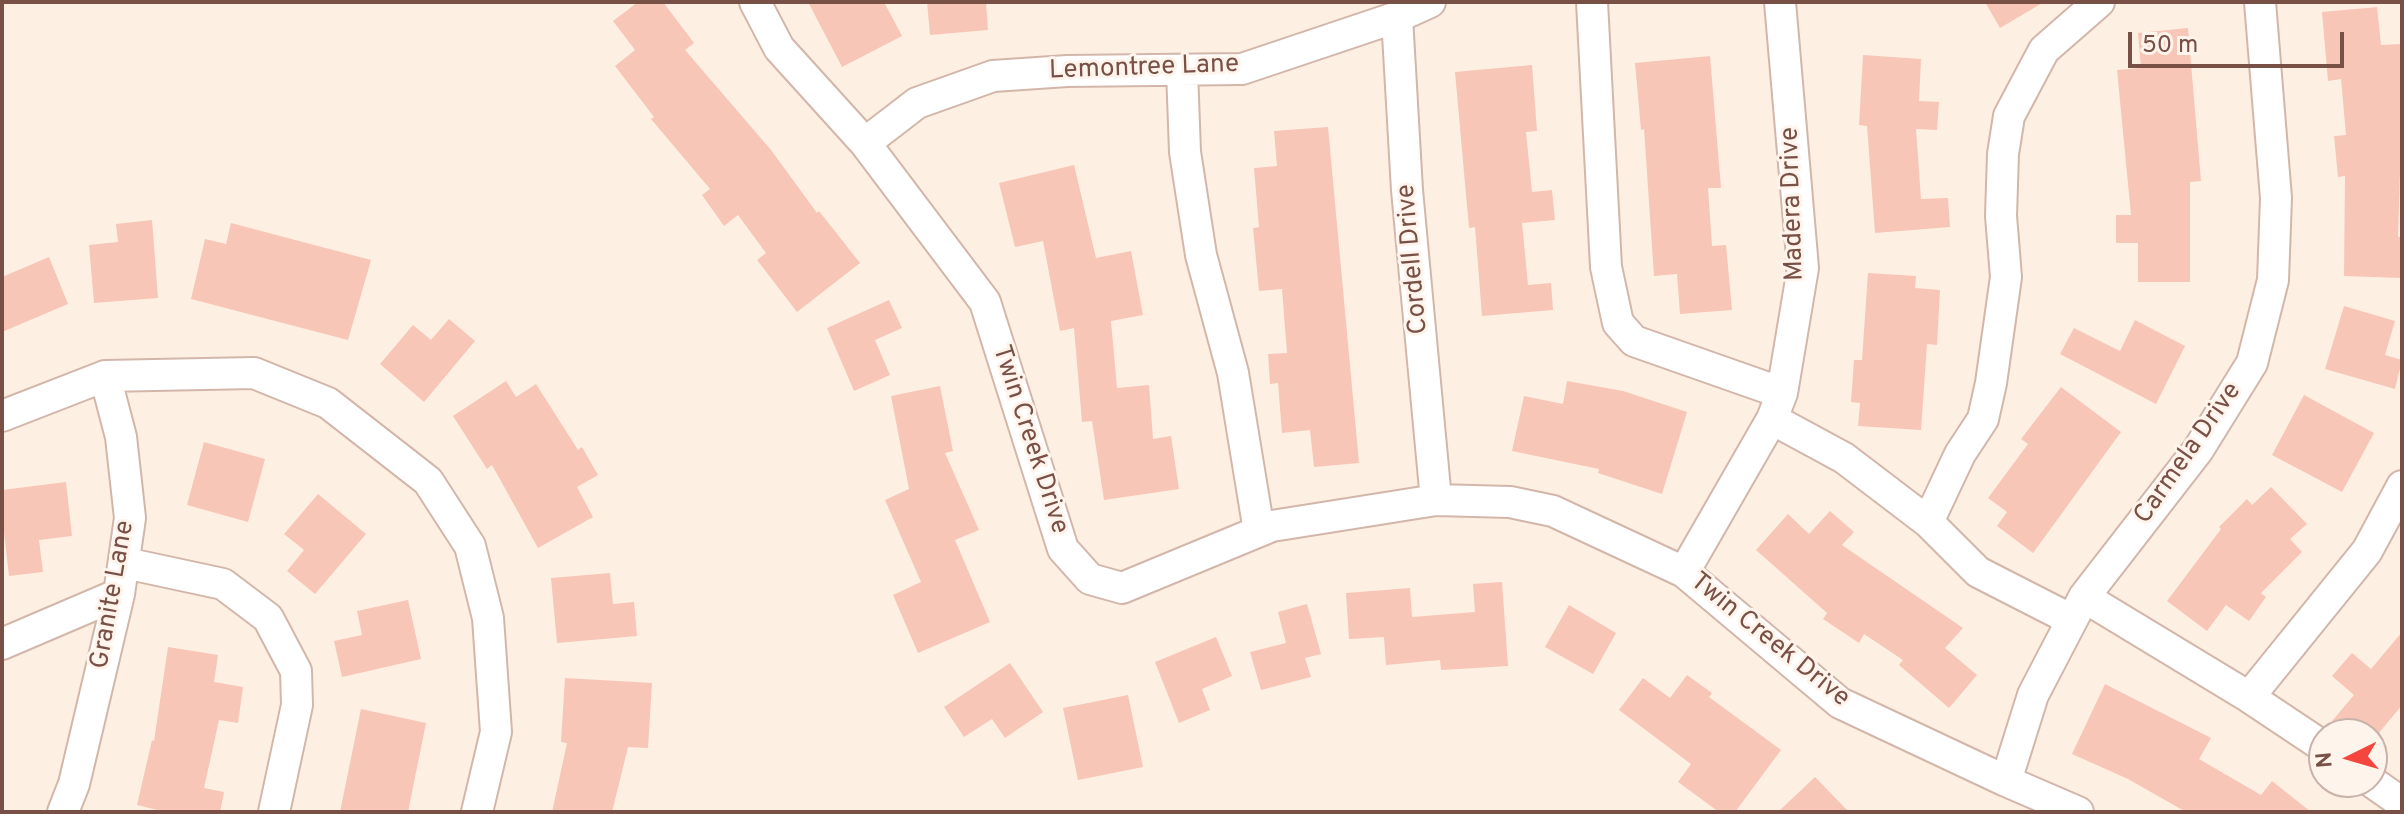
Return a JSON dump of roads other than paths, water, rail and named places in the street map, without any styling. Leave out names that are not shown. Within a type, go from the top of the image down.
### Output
[{"type":"street","name":"Twin Creek Drive","points":[[755,2],[779,48],[865,143],[985,302],[1063,549],[1090,579],[1122,588],[1272,526],[1436,500],[1510,502],[1553,511],[1684,572],[1840,703],[2078,812]]},
{"type":"street","name":"Lemontree Lane","points":[[865,143],[917,103],[993,76],[1067,71],[1242,69],[1397,17],[1430,2]]},
{"type":"street","points":[[1592,2],[1606,267],[1618,323],[1634,341],[1777,406],[1928,522],[1978,572],[2078,609],[2249,697],[2308,736]]},
{"type":"street","name":"Madera Drive","points":[[1684,572],[1777,406],[1803,268],[1780,2]]},
{"type":"street","points":[[1928,522],[1960,454],[1983,419],[1991,383],[2006,277],[2001,216],[2003,154],[2009,116],[2044,50],[2099,2]]},
{"type":"street","name":"Carmela Drive","points":[[2006,781],[2033,695],[2078,609],[2198,450],[2252,363],[2273,280],[2276,198],[2260,2]]},
{"type":"street","name":"Cordell Drive","points":[[1397,17],[1407,190],[1436,500]]},
{"type":"street","points":[[1182,70],[1185,152],[1201,255],[1233,373],[1259,531]]},
{"type":"street","points":[[2,416],[105,376],[254,373],[328,403],[428,481],[470,546],[488,618],[496,732],[477,812]]},
{"type":"street","name":"Granite Lane","points":[[63,812],[74,784],[119,594],[130,518],[121,437],[105,376]]},
{"type":"street","points":[[2249,697],[2367,551],[2402,486]]},
{"type":"street","points":[[125,563],[223,584],[268,618],[296,671],[297,705],[274,812]]},
{"type":"street","points":[[2,644],[119,594]]}]
